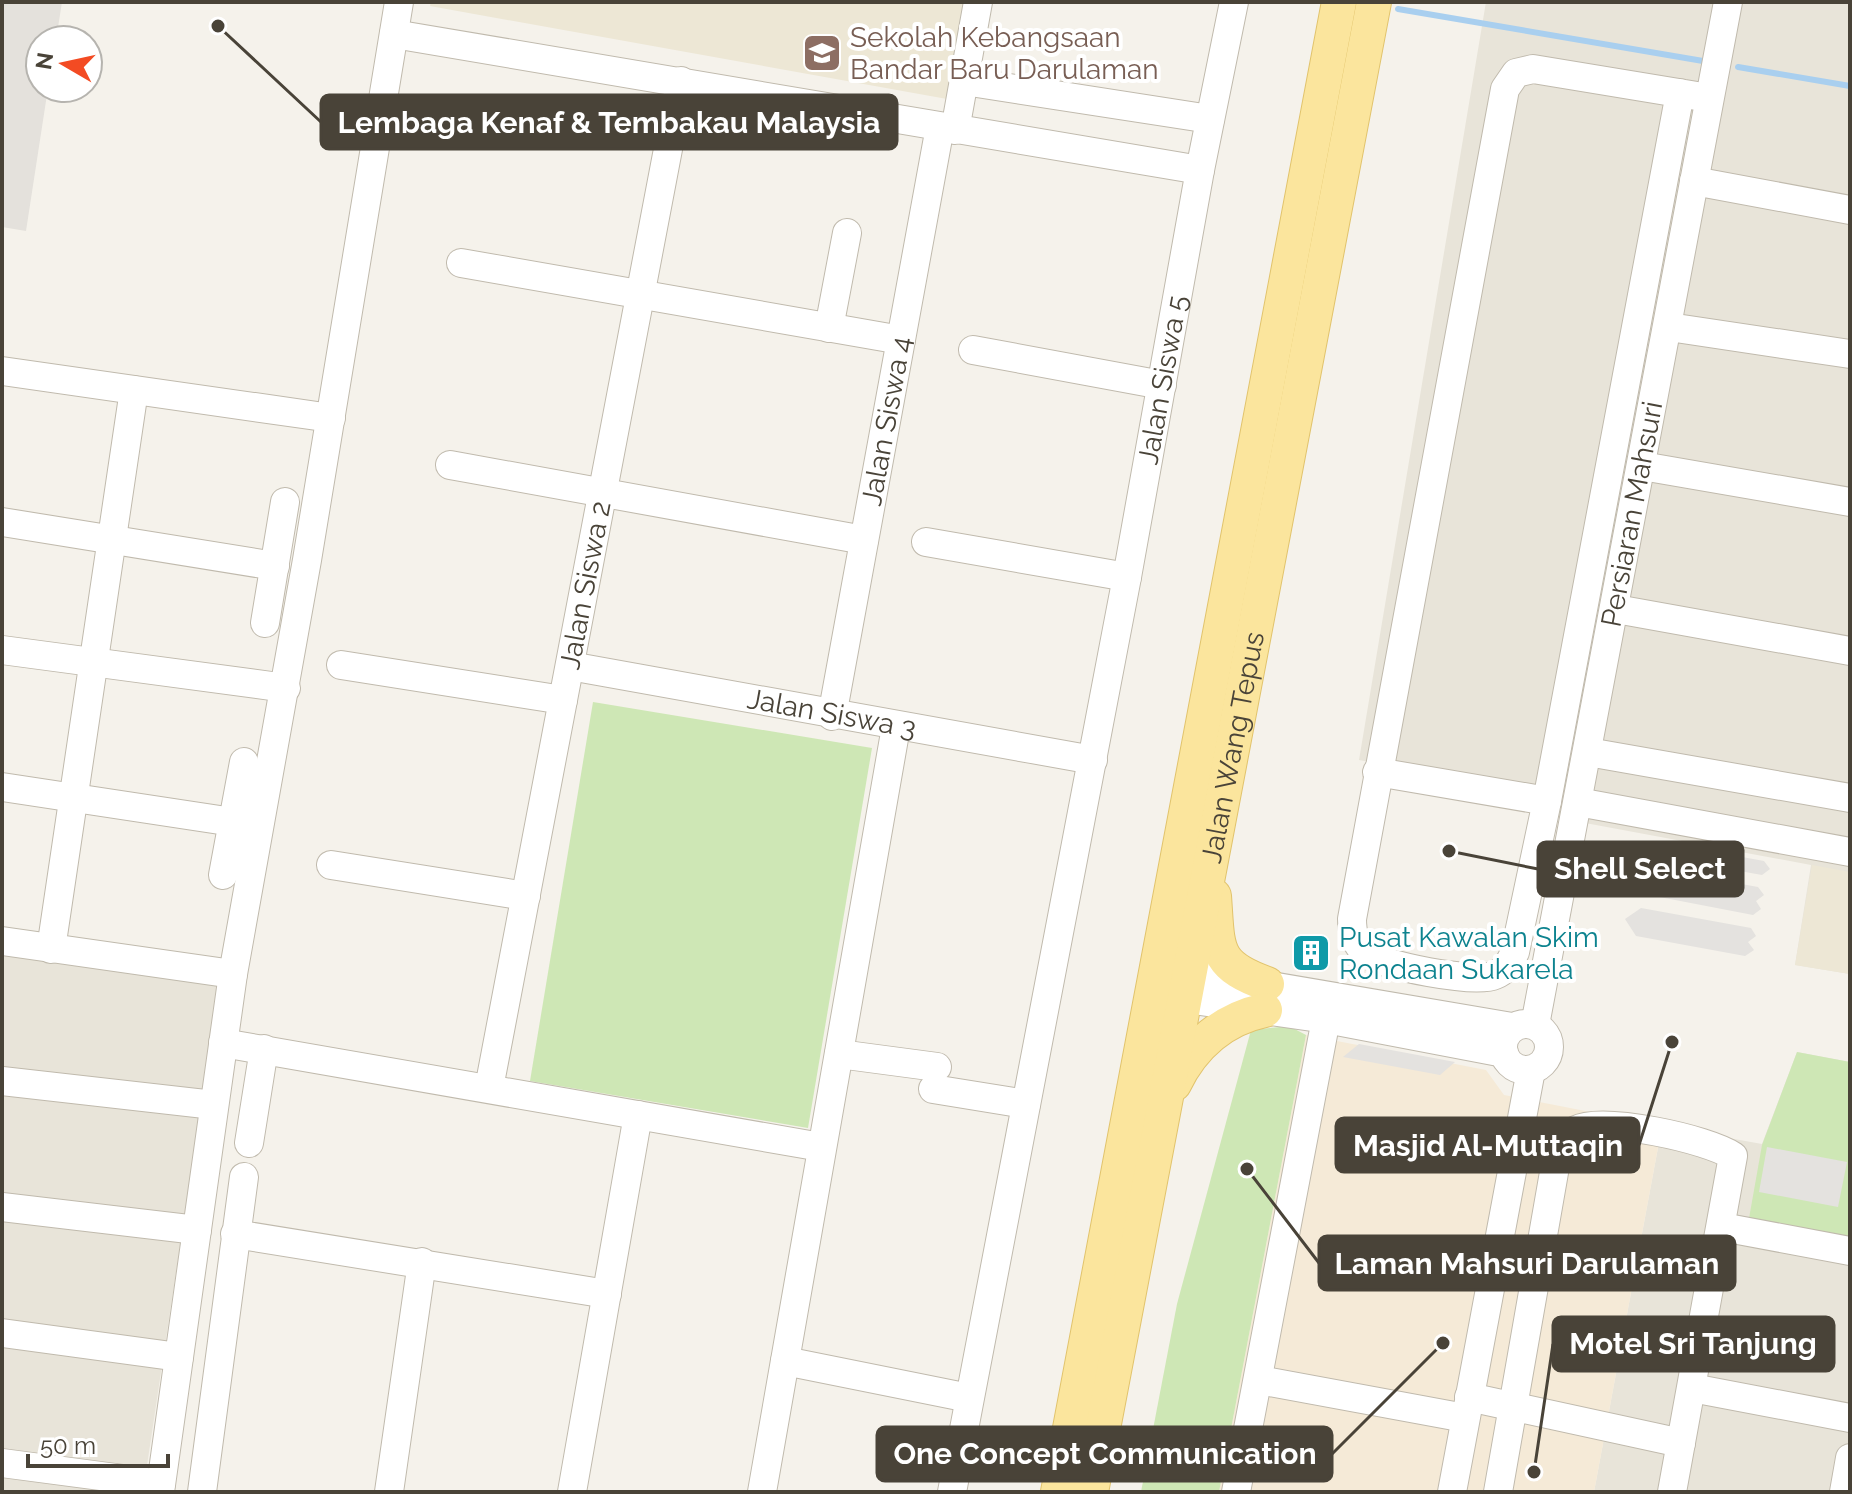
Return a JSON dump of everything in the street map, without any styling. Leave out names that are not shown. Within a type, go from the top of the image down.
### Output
[{"type":"main road","name":"Jalan Wang Tepus","points":[[1058,1492],[1171,983],[1339,2]]},
{"type":"main road","name":"Jalan Wang Tepus","points":[[1091,1492],[1163,1108],[1171,983],[1211,856],[1374,2]]},
{"type":"main road","points":[[1163,1108],[1180,1071],[1203,1042],[1266,997],[1236,973],[1219,948],[1211,856]]},
{"type":"street","points":[[2,1463],[161,1488],[233,974],[286,688],[399,2]]},
{"type":"street","name":"Jalan Siswa 4","points":[[832,716],[901,340],[948,128],[964,81],[978,2]]},
{"type":"street","name":"Jalan Siswa 5","points":[[952,1492],[1093,760],[1200,170],[1234,2]]},
{"type":"street","name":"Persiaran Mahsuri","points":[[1517,1035],[1560,899],[1728,2]]},
{"type":"street","points":[[394,34],[1200,170]]},
{"type":"street","points":[[1680,93],[1547,801],[1515,952],[1504,970],[1479,978],[1372,957],[1362,950],[1352,931],[1377,772],[1505,89],[1516,73],[1533,69],[1680,93],[1709,98]]},
{"type":"street","name":"Jalan Siswa 2","points":[[489,1088],[681,81]]},
{"type":"street","points":[[964,81],[1210,119]]},
{"type":"street","points":[[1694,181],[1850,210]]},
{"type":"street","points":[[829,328],[847,233]]},
{"type":"street","points":[[461,263],[901,340]]},
{"type":"street","points":[[1669,327],[1850,354]]},
{"type":"street","points":[[973,350],[1162,385]]},
{"type":"street","points":[[2,371],[331,418]]},
{"type":"street","points":[[51,949],[134,390]]},
{"type":"street","points":[[450,465],[864,540]]},
{"type":"street","points":[[1642,466],[1850,502]]},
{"type":"street","points":[[265,623],[285,502]]},
{"type":"street","points":[[2,522],[275,566]]},
{"type":"street","points":[[926,542],[1127,577]]},
{"type":"street","points":[[1616,609],[1850,651]]},
{"type":"street","points":[[2,650],[286,688]]},
{"type":"street","points":[[341,665],[563,700]]},
{"type":"street","name":"Jalan Siswa 3","points":[[570,666],[832,716],[1093,760]]},
{"type":"street","points":[[762,1492],[896,727]]},
{"type":"street","points":[[1588,752],[1850,798]]},
{"type":"street","points":[[223,875],[244,762]]},
{"type":"street","points":[[1377,772],[1547,801]]},
{"type":"street","points":[[2,787],[233,822]]},
{"type":"street","points":[[1578,802],[1850,852]]},
{"type":"street","points":[[331,865],[526,896]]},
{"type":"street","points":[[1527,894],[1560,899]]},
{"type":"street","points":[[2,941],[233,974]]},
{"type":"street","points":[[1424,1012],[1432,971]]},
{"type":"street","points":[[1171,983],[1266,997],[1424,1012],[1517,1035]]},
{"type":"street","points":[[1266,997],[1326,1019],[1547,1036],[1549,1053],[1531,1070],[1518,1069],[1517,1035]]},
{"type":"street","points":[[1236,1492],[1326,1019]]},
{"type":"street","points":[[223,1043],[821,1147]]},
{"type":"street","points":[[249,1143],[264,1049]]},
{"type":"street","points":[[839,1054],[1026,1104]]},
{"type":"street","points":[[1452,1492],[1531,1070]]},
{"type":"street","points":[[2,1081],[214,1105]]},
{"type":"street","points":[[572,1492],[638,1115]]},
{"type":"street","points":[[1498,1492],[1554,1174],[1564,1140],[1575,1130],[1591,1124],[1692,1139],[1720,1147],[1733,1156],[1672,1492]]},
{"type":"street","points":[[202,1492],[244,1177]]},
{"type":"street","points":[[2,1207],[197,1230]]},
{"type":"street","points":[[1722,1227],[1850,1251]]},
{"type":"street","points":[[235,1234],[607,1294]]},
{"type":"street","points":[[389,1492],[422,1262]]},
{"type":"street","points":[[2,1333],[179,1357]]},
{"type":"street","points":[[785,1361],[969,1398]]},
{"type":"street","points":[[1259,1380],[1467,1408],[1514,1410],[1681,1443]]},
{"type":"street","points":[[1692,1388],[1850,1418]]},
{"type":"street","points":[[1844,1492],[1850,1458]]},
{"type":"shaded area","points":[[2,2],[62,2],[59,24],[24,24],[24,104],[46,104],[26,231],[2,227]]},
{"type":"shaded area","name":"Sekolah Kebangsaan Bandar Baru Darulaman","points":[[431,2],[965,2],[947,99],[430,6]]},
{"type":"shaded area","points":[[1486,2],[1850,2],[1850,974],[1795,965],[1811,865],[1553,817],[1557,795],[1359,760]]},
{"type":"shaded area","points":[[1709,851],[1764,861],[1770,869],[1762,875],[1706,865]]},
{"type":"shaded area","points":[[1812,865],[1850,872],[1850,974],[1795,965]]},
{"type":"shaded area","points":[[1649,867],[1758,887],[1764,895],[1756,901],[1761,909],[1753,915],[1644,894],[1633,878]]},
{"type":"shaded area","points":[[1641,908],[1751,928],[1756,936],[1748,942],[1754,950],[1745,956],[1636,936],[1625,919]]},
{"type":"shaded area","points":[[2,953],[219,986],[143,1492],[2,1492]]},
{"type":"shaded area","points":[[1306,1035],[1486,1070],[1504,1095],[1662,1126],[1594,1492],[1219,1492]]},
{"type":"shaded area","points":[[1359,1044],[1455,1062],[1440,1075],[1343,1057]]},
{"type":"shaded area","points":[[1797,1052],[1850,1062],[1850,1492],[1594,1492],[1662,1126],[1762,1144]]},
{"type":"shaded area","points":[[1767,1147],[1847,1162],[1838,1207],[1759,1192]]},
{"type":"green space","points":[[593,702],[872,748],[808,1128],[530,1081]]},
{"type":"green space","points":[[1289,1026],[1306,1035],[1219,1492],[1141,1492],[1177,1304],[1251,1030]]},
{"type":"green space","points":[[1797,1052],[1850,1062],[1850,1242],[1748,1224],[1762,1145]]},
{"type":"waterway","points":[[1398,9],[1703,61]]},
{"type":"waterway","points":[[1738,67],[1850,86]]},
{"type":"place","name":"Lembaga Kenaf & Tembakau Malaysia","points":[[218,26]]},
{"type":"place","name":"Sekolah Kebangsaan Bandar Baru Darulaman","points":[[822,53]]},
{"type":"place","name":"Shell Select","points":[[1449,851]]},
{"type":"place","name":"Pusat Kawalan Skim Rondaan Sukarela","points":[[1311,953]]},
{"type":"place","name":"Masjid Al-Muttaqin","points":[[1672,1042]]},
{"type":"place","name":"Laman Mahsuri Darulaman","points":[[1247,1169]]},
{"type":"place","name":"One Concept Communication","points":[[1443,1343]]},
{"type":"place","name":"Motel Sri Tanjung","points":[[1534,1472]]}]
